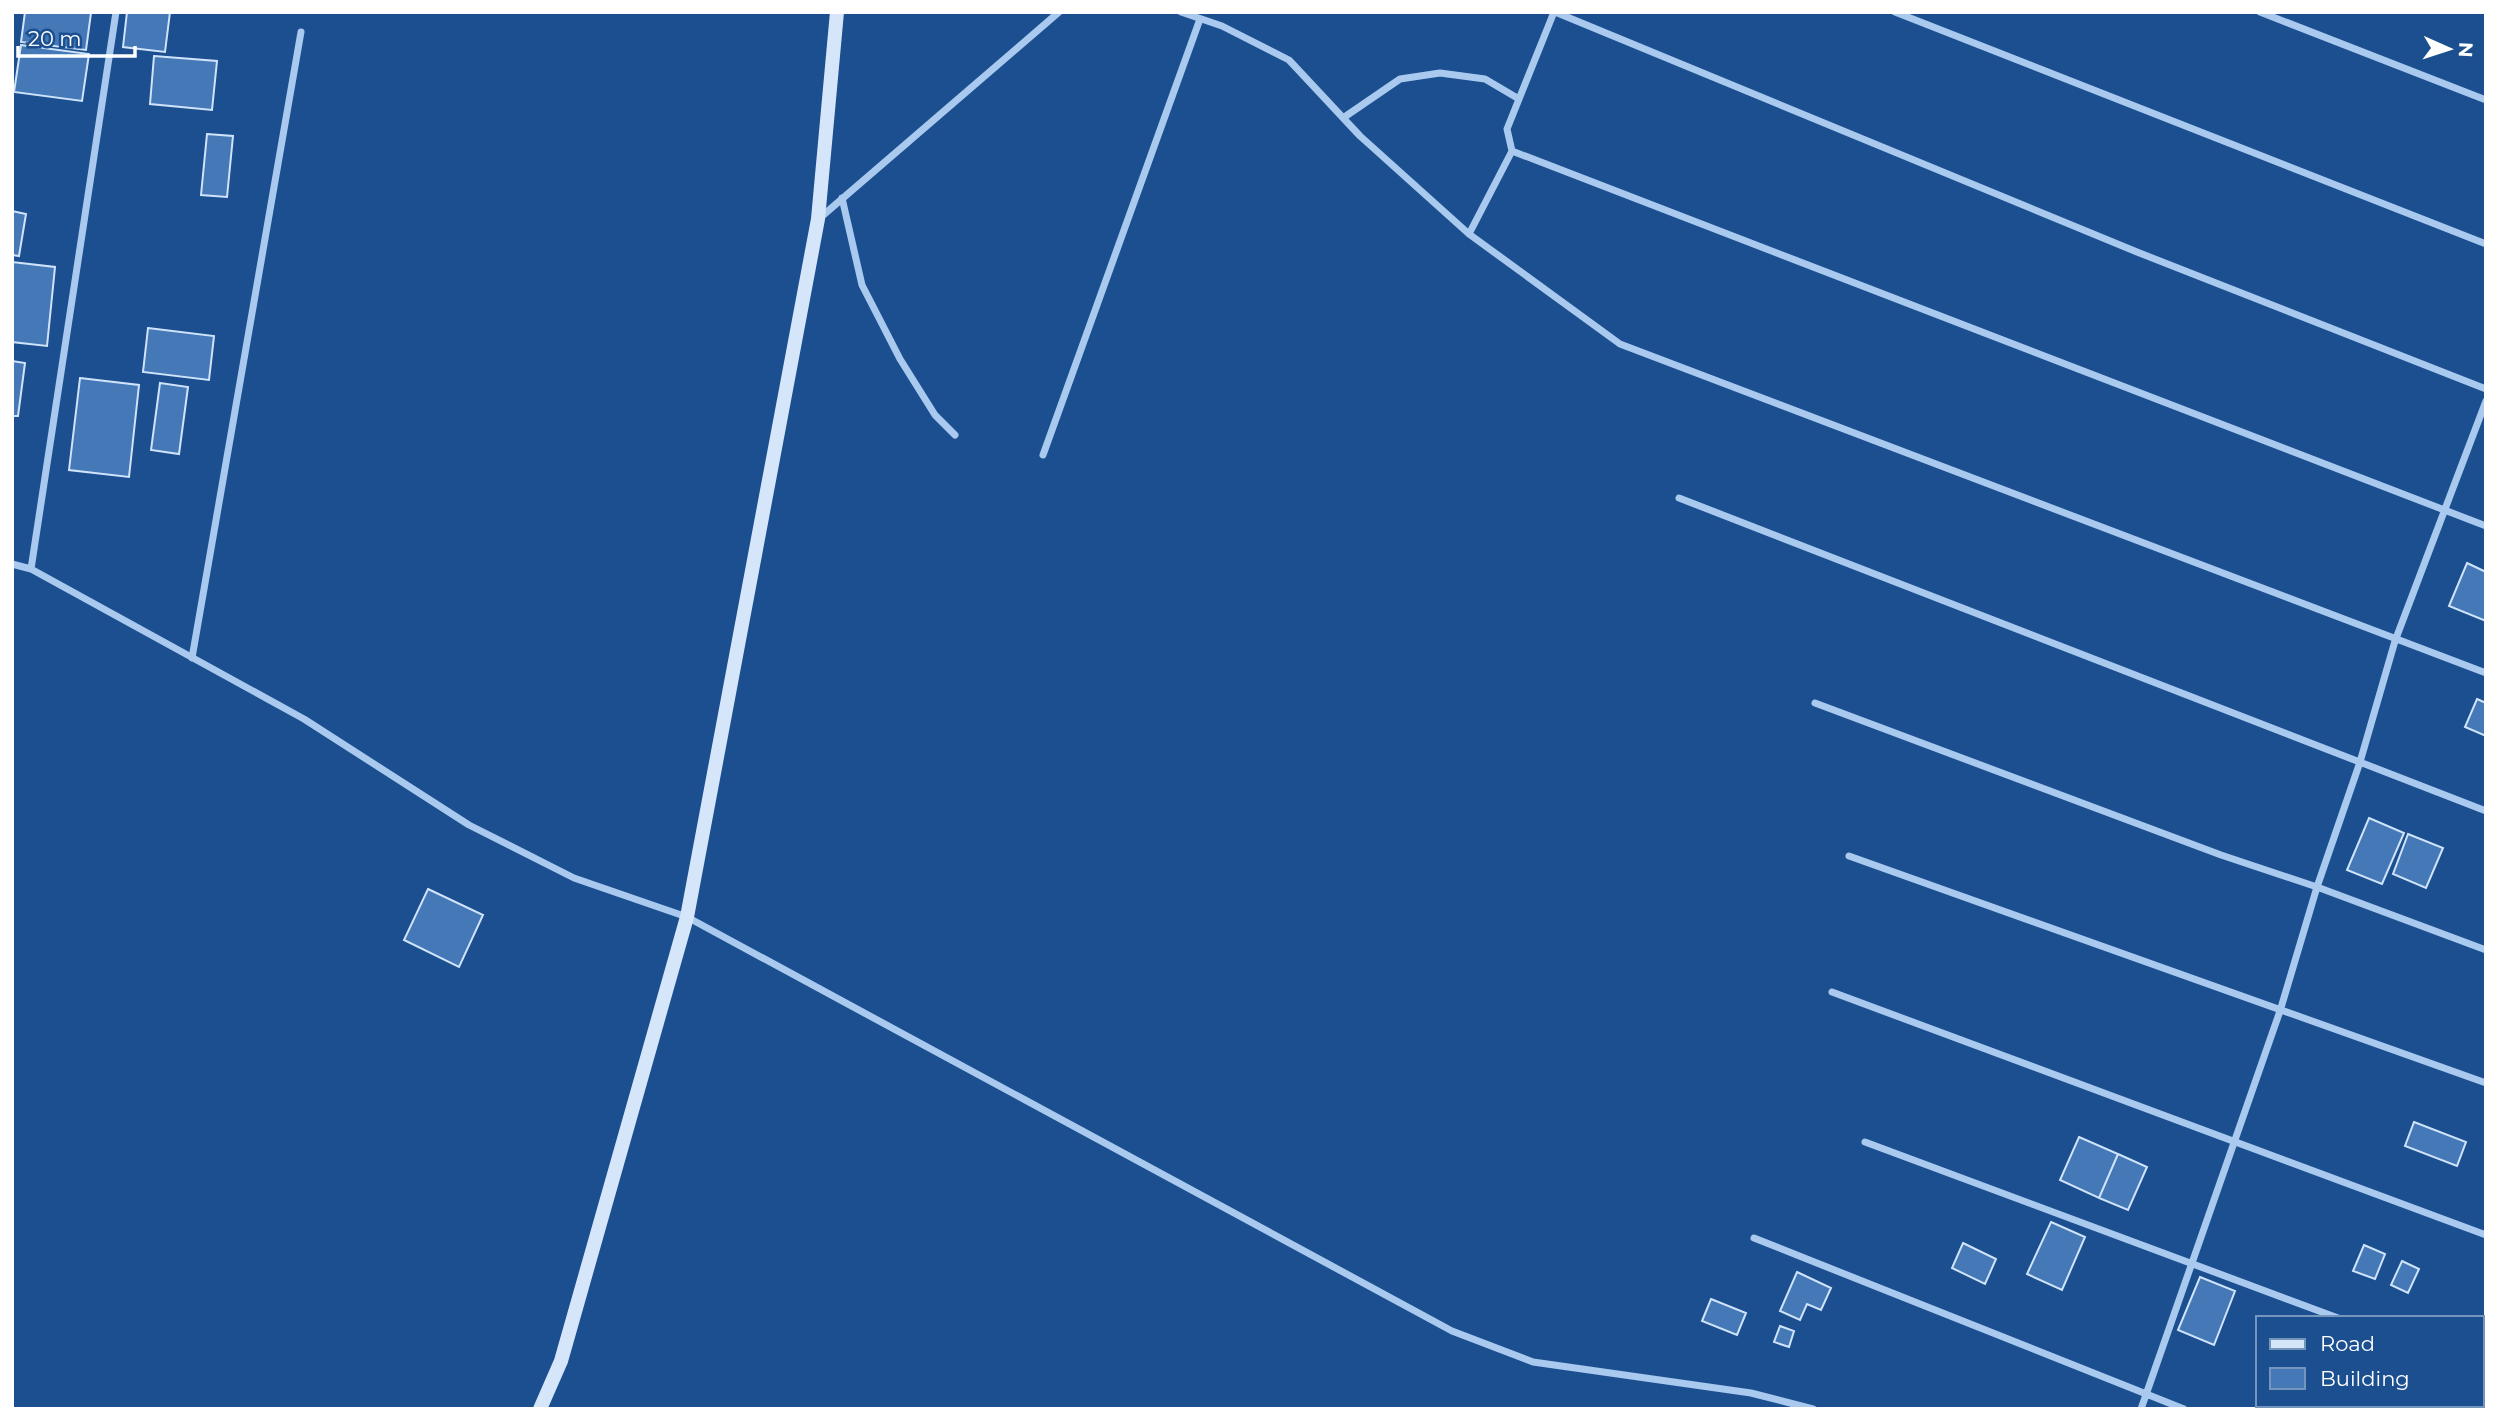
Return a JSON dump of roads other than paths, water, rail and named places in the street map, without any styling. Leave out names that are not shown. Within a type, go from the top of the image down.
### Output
[{"type":"main road","points":[[540,1409],[561,1362],[687,917],[818,219],[837,12]]},
{"type":"street","points":[[31,569],[116,12]]},
{"type":"street","points":[[818,219],[1059,12]]},
{"type":"street","points":[[1181,12],[1222,26],[1289,60],[1343,118],[1469,234],[1620,344],[2395,641],[2486,673]]},
{"type":"street","points":[[1469,234],[1512,150],[1507,129],[1554,12],[2137,252],[2486,388]]},
{"type":"street","points":[[1895,12],[2486,244]]},
{"type":"street","points":[[2260,12],[2486,100]]},
{"type":"street","points":[[1042,454],[1200,19]]},
{"type":"street","points":[[192,658],[301,32]]},
{"type":"street","points":[[1343,118],[1400,79],[1440,73],[1485,79],[1520,99]]},
{"type":"street","points":[[1512,150],[2486,526]]},
{"type":"street","points":[[842,198],[862,285],[935,415],[955,435]]},
{"type":"street","points":[[2141,1409],[2280,1011],[2317,887],[2360,762],[2395,641],[2486,401]]},
{"type":"street","points":[[1679,498],[2486,811]]},
{"type":"street","points":[[12,564],[31,569],[304,719],[469,825],[574,878],[687,917],[1452,1331],[1533,1362],[1751,1393],[1813,1409]]},
{"type":"street","points":[[1815,703],[2221,855],[2317,887],[2486,950]]},
{"type":"street","points":[[1849,856],[2486,1083]]},
{"type":"street","points":[[1832,992],[2486,1235]]},
{"type":"street","points":[[1865,1142],[2333,1316]]},
{"type":"street","points":[[1754,1237],[2184,1409]]}]
